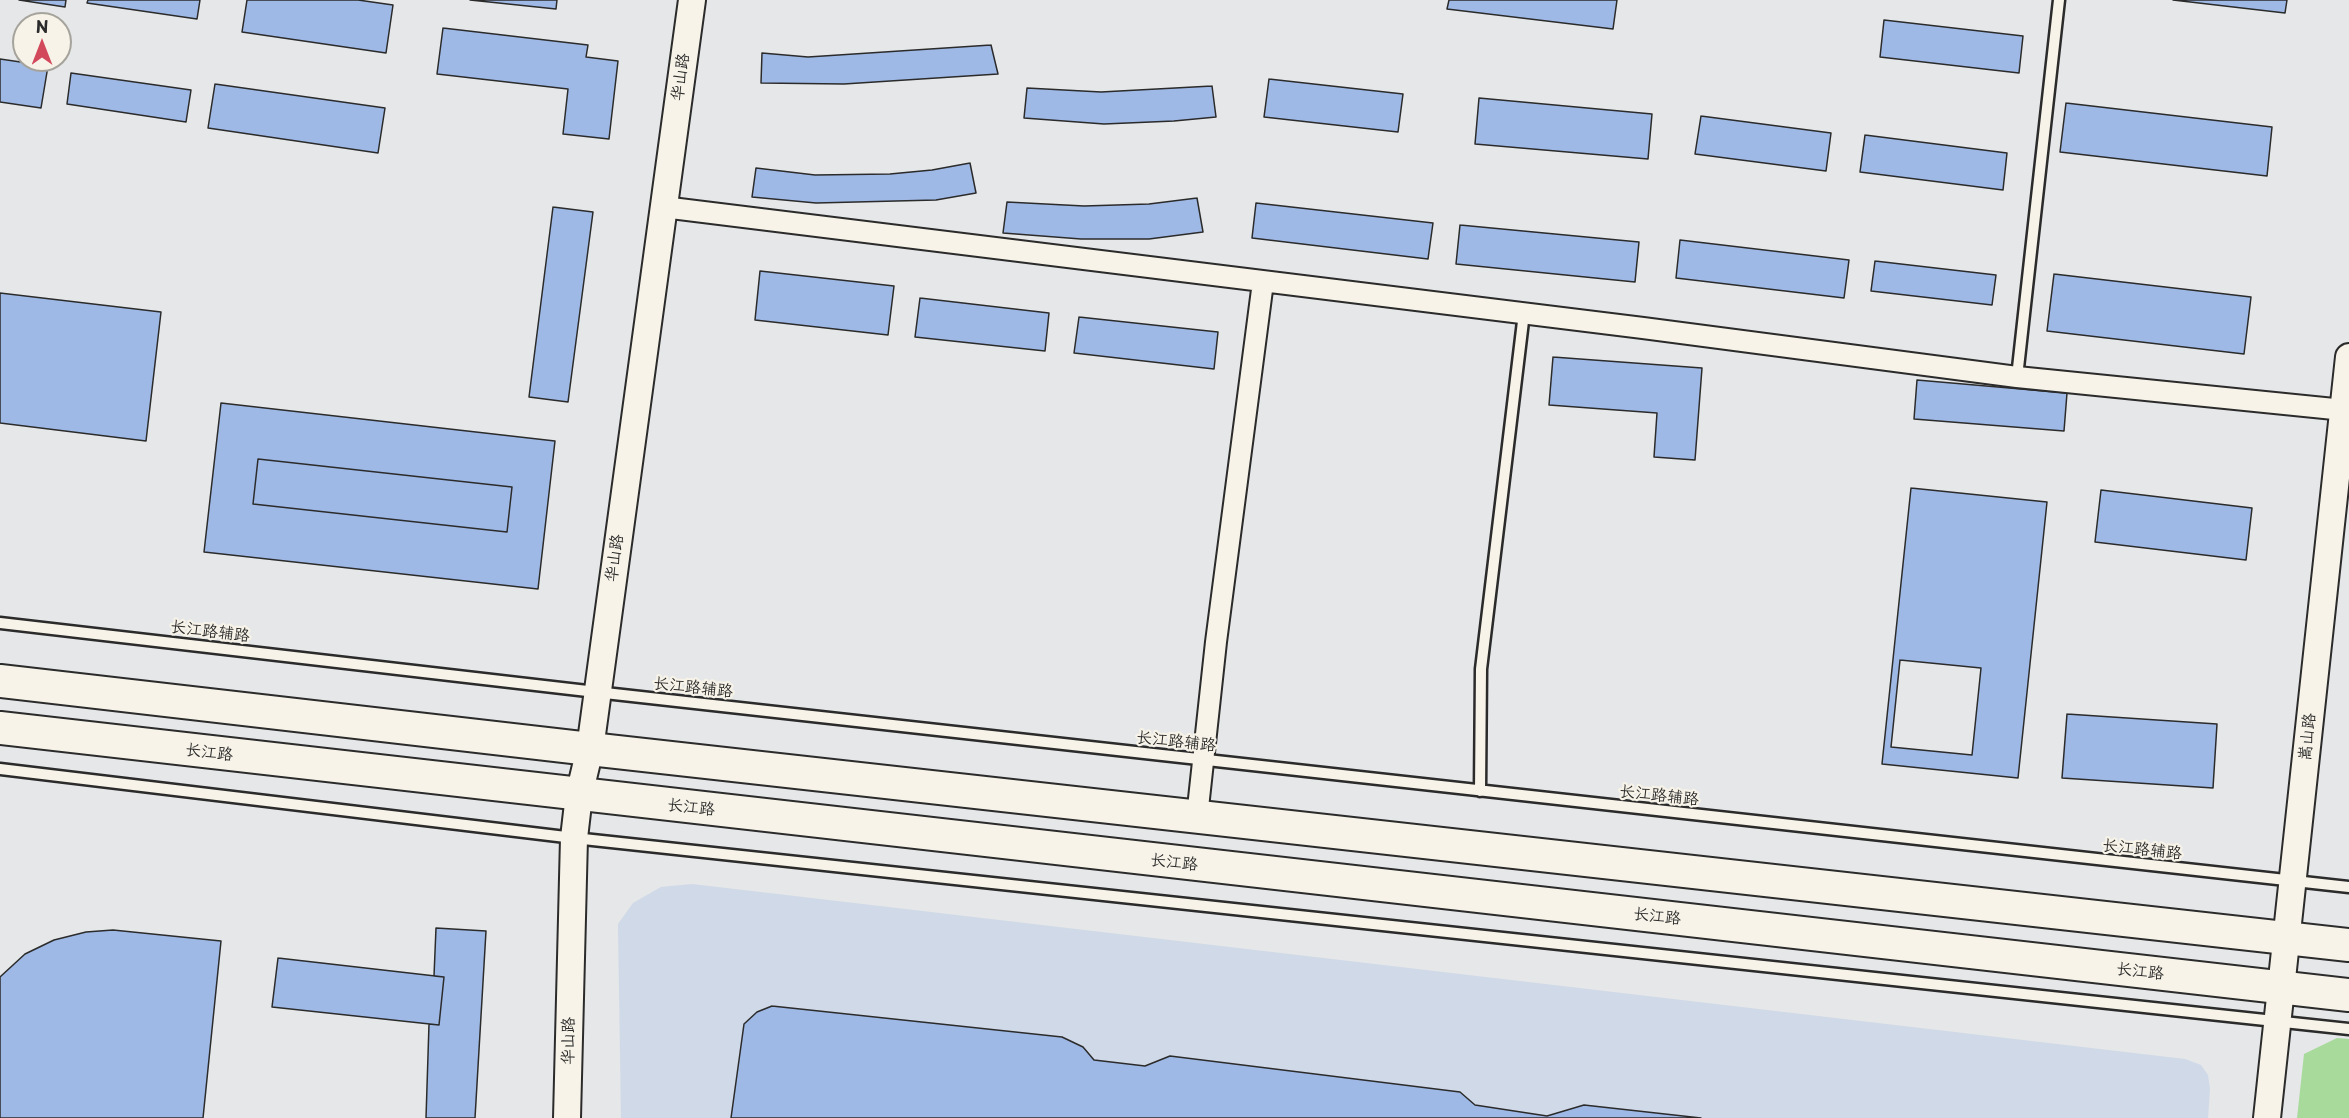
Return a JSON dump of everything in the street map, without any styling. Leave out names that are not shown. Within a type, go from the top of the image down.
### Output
[{"type":"main road","points":[[0,681],[2349,945]]},
{"type":"main road","name":"长江路","points":[[0,728],[2349,995]]},
{"type":"street","name":"华山路","points":[[567,1118],[574,837],[579,795],[590,749],[692,0]]},
{"type":"street","points":[[663,207],[1524,313],[2017,377],[2344,410]]},
{"type":"street","points":[[1197,817],[1216,642],[1263,282]]},
{"type":"street","name":"嵩山路","points":[[2267,1118],[2349,357]]},
{"type":"lane","points":[[2017,377],[2059,0]]},
{"type":"lane","points":[[1480,791],[1481,669],[1524,313]]},
{"type":"lane","name":"长江路辅路","points":[[0,623],[597,692],[2349,887]]},
{"type":"lane","points":[[0,769],[574,837],[2349,1029]]},
{"type":"shaded area","points":[[692,884],[2185,1059],[2201,1065],[2208,1075],[2210,1089],[2208,1118],[621,1118],[618,924],[633,903],[661,887]]},
{"type":"green space","points":[[2337,1038],[2349,1039],[2349,1118],[2297,1118],[2304,1054]]},
{"type":"building","points":[[19,0],[66,0],[65,7]]},
{"type":"building","points":[[88,0],[200,0],[197,19],[87,3]]},
{"type":"building","points":[[247,0],[358,0],[393,5],[386,53],[242,32]]},
{"type":"building","points":[[470,0],[557,0],[556,9]]},
{"type":"building","points":[[1449,0],[1617,0],[1613,29],[1447,9]]},
{"type":"building","points":[[2173,0],[2287,0],[2285,13]]},
{"type":"building","points":[[1884,20],[2023,36],[2019,73],[1880,57]]},
{"type":"building","points":[[443,28],[588,45],[586,57],[618,61],[609,139],[563,134],[568,89],[437,74]]},
{"type":"building","points":[[991,45],[998,74],[844,84],[761,83],[762,53],[808,57]]},
{"type":"building","points":[[0,59],[12,61],[12,72],[47,72],[41,108],[0,102]]},
{"type":"building","points":[[71,73],[191,90],[186,122],[67,104]]},
{"type":"building","points":[[1269,79],[1403,94],[1398,132],[1264,117]]},
{"type":"building","points":[[215,84],[385,108],[378,153],[208,128]]},
{"type":"building","points":[[1212,86],[1216,117],[1104,124],[1024,118],[1027,88],[1101,92]]},
{"type":"building","points":[[1479,98],[1652,114],[1648,159],[1475,144]]},
{"type":"building","points":[[2066,103],[2272,127],[2267,176],[2060,152]]},
{"type":"building","points":[[1701,116],[1831,133],[1826,171],[1695,154]]},
{"type":"building","points":[[1865,135],[2007,153],[2003,190],[1860,172]]},
{"type":"building","points":[[970,163],[976,193],[936,200],[816,203],[752,197],[756,168],[815,175],[890,174]]},
{"type":"building","points":[[1197,198],[1203,232],[1149,239],[1081,239],[1003,233],[1007,202],[1084,206],[1149,204]]},
{"type":"building","points":[[1256,203],[1433,223],[1428,259],[1252,238]]},
{"type":"building","points":[[553,207],[593,212],[568,402],[529,397]]},
{"type":"building","points":[[1460,225],[1639,242],[1635,282],[1456,264]]},
{"type":"building","points":[[1680,240],[1849,260],[1844,298],[1676,278]]},
{"type":"building","points":[[1875,261],[1996,275],[1992,305],[1871,291]]},
{"type":"building","points":[[760,271],[894,286],[888,335],[755,320]]},
{"type":"building","points":[[2054,274],[2251,297],[2244,354],[2047,331]]},
{"type":"building","points":[[0,293],[161,312],[146,441],[0,423]]},
{"type":"building","points":[[920,298],[1049,313],[1045,351],[915,337]]},
{"type":"building","points":[[1079,317],[1218,332],[1214,369],[1074,353]]},
{"type":"building","points":[[1553,357],[1702,368],[1695,460],[1654,457],[1657,413],[1549,405]]},
{"type":"building","points":[[1917,380],[2067,393],[2064,431],[1914,419]]},
{"type":"building","points":[[221,403],[555,441],[538,589],[204,552]],"holes":[[[258,459],[512,487],[507,532],[253,504]]]},
{"type":"building","points":[[258,459],[512,487],[507,532],[253,504]]},
{"type":"building","points":[[1911,488],[2047,502],[2018,778],[1882,764]]},
{"type":"building","points":[[2101,490],[2252,508],[2246,560],[2095,542]]},
{"type":"building","points":[[1900,660],[1981,668],[1972,755],[1891,747]]},
{"type":"building","points":[[2067,714],[2217,724],[2213,788],[2062,778]]},
{"type":"building","points":[[436,928],[486,931],[475,1118],[426,1118],[429,1024],[439,1025],[444,977],[434,976]]},
{"type":"building","points":[[113,930],[221,941],[203,1118],[0,1118],[0,977],[25,954],[54,940],[86,932]]},
{"type":"building","points":[[278,958],[444,977],[439,1025],[272,1007]]},
{"type":"building","points":[[772,1006],[1062,1037],[1083,1047],[1094,1060],[1145,1066],[1170,1056],[1460,1092],[1475,1105],[1547,1116],[1584,1105],[1701,1118],[731,1118],[744,1024],[757,1012]]}]
